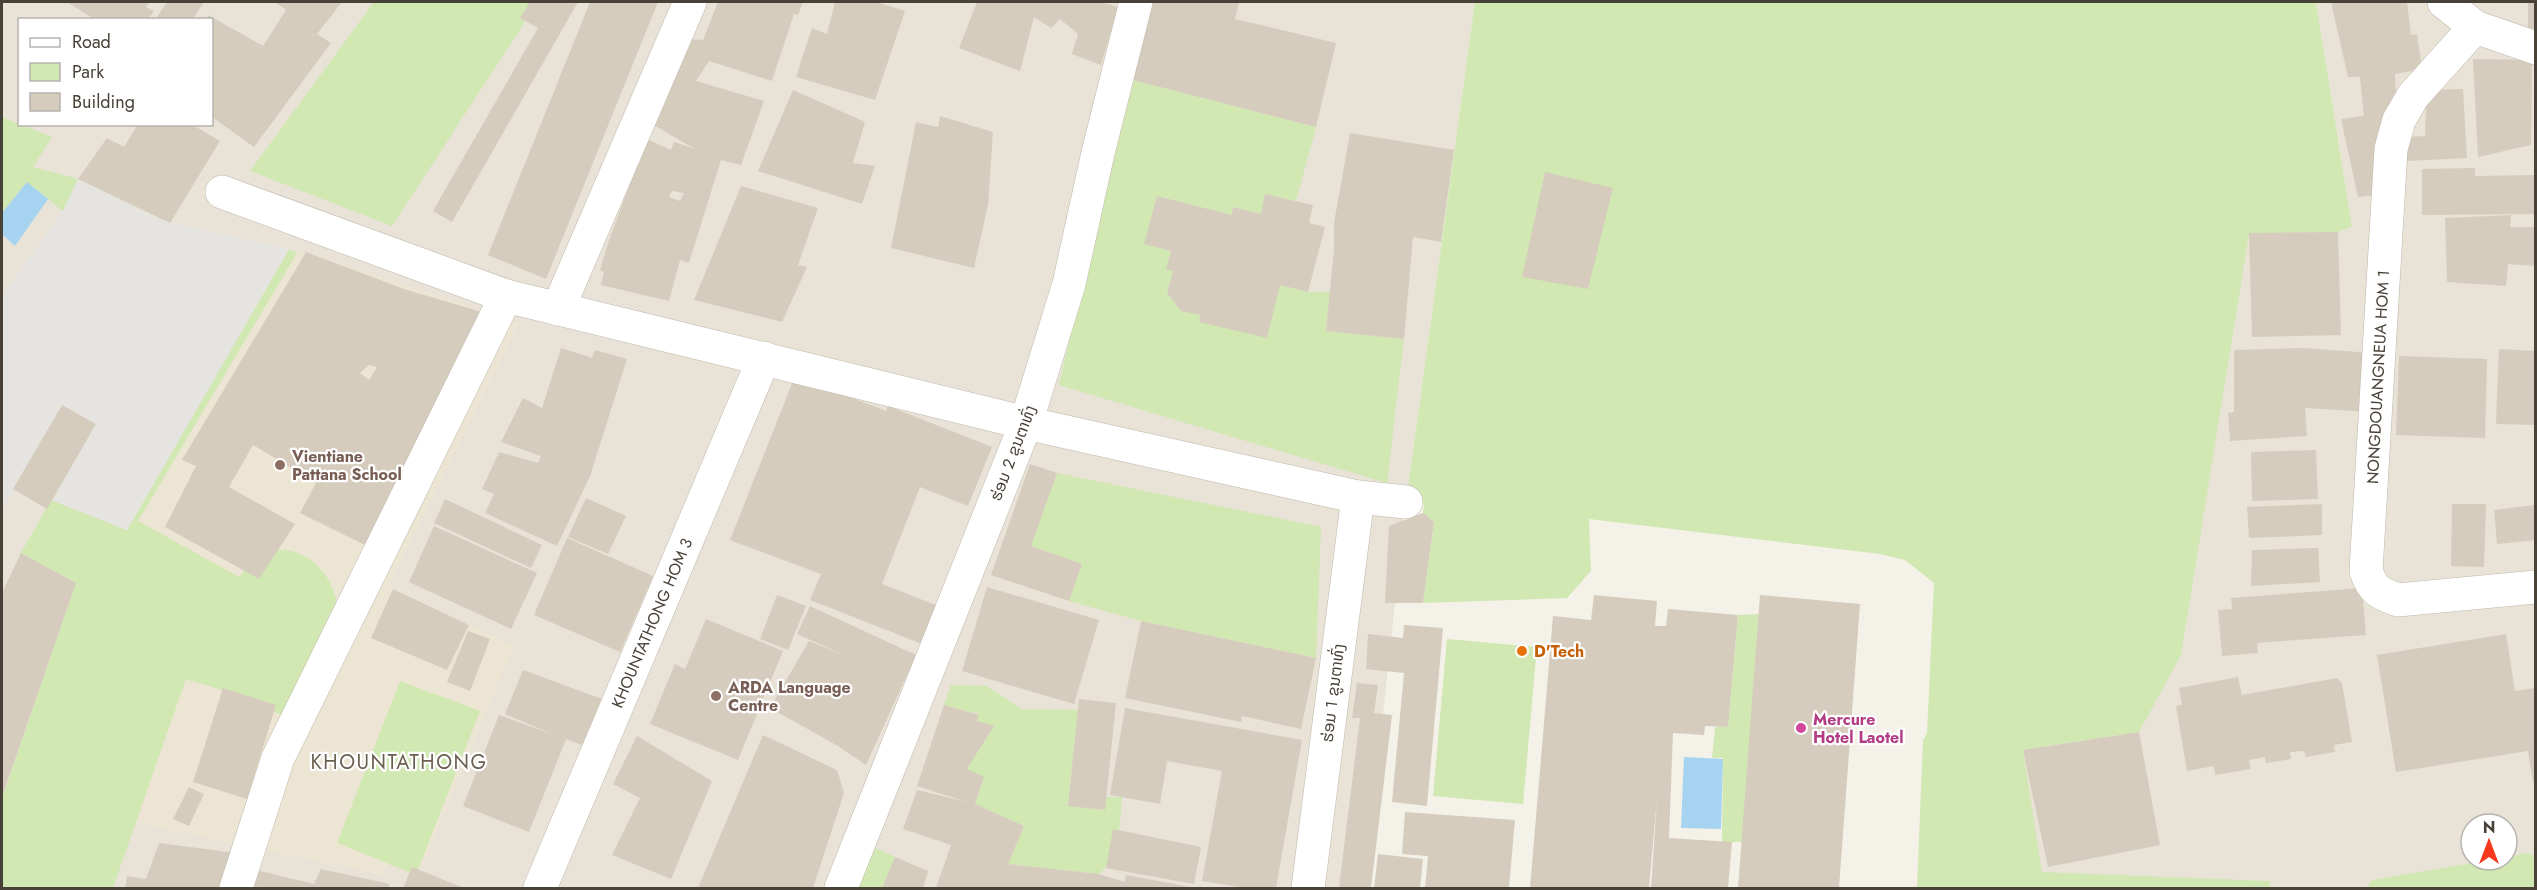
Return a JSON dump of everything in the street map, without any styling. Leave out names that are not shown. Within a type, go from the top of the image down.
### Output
[{"type":"street","points":[[558,309],[690,2]]},
{"type":"street","name":"ຮ່ອມ 2 ຂູນຕາທົ່ງ","points":[[842,888],[1026,423],[1069,284],[1098,153],[1137,2]]},
{"type":"street","points":[[2444,2],[2475,27],[2535,48]]},
{"type":"street","name":"NONGDOUANGNEUA HOM 1","points":[[2475,27],[2413,96],[2398,120],[2391,149],[2366,571],[2370,582],[2379,593],[2398,600],[2535,587]]},
{"type":"street","points":[[222,192],[506,296],[1026,423],[1359,497],[1406,502]]},
{"type":"street","points":[[236,888],[278,758],[506,296]]},
{"type":"street","name":"KHOUNTATHONG HOM 3","points":[[540,888],[764,358]]},
{"type":"street","name":"ຮ່ອມ 1 ຂູນຕາທົ່ງ","points":[[1308,888],[1359,497]]},
{"type":"shaded area","points":[[2,2],[1475,2],[1406,502],[1364,888],[2,888]]},
{"type":"shaded area","points":[[2316,2],[2535,2],[2535,888],[2041,888],[2023,750],[2139,732],[2249,233],[2338,232],[2352,227]]},
{"type":"shaded area","points":[[78,179],[163,221],[289,249],[127,530],[51,500],[95,424],[62,405],[2,510],[2,296],[63,211]]},
{"type":"shaded area","points":[[306,252],[519,323],[388,586],[514,646],[422,867],[390,859],[383,875],[136,823],[186,679],[219,689],[138,521],[297,253]]},
{"type":"green space","points":[[374,2],[538,2],[392,226],[250,171]]},
{"type":"green space","points":[[1475,2],[2316,2],[2352,227],[2338,232],[2249,234],[2181,655],[2139,732],[2023,750],[2042,872],[2270,881],[2270,888],[1917,888],[1923,740],[1927,733],[1934,583],[1905,560],[1880,554],[1589,519],[1591,571],[1567,598],[1423,603],[1434,522],[1423,513],[1424,504],[1406,502]]},
{"type":"green space","points":[[1129,79],[1316,127],[1296,201],[1266,194],[1261,214],[1234,207],[1232,215],[1157,196],[1145,244],[1171,251],[1166,269],[1173,271],[1167,293],[1181,310],[1200,315],[1199,322],[1280,285],[1308,292],[1330,292],[1326,331],[1404,339],[1387,483],[1059,385]]},
{"type":"green space","points":[[2,117],[18,123],[18,126],[24,126],[52,137],[33,167],[78,179],[63,211],[27,182],[2,213]]},
{"type":"green space","points":[[289,249],[297,253],[138,521],[239,577],[255,558],[270,551],[283,550],[306,557],[324,573],[330,583],[336,597],[336,614],[286,717],[219,689],[186,679],[113,888],[2,888],[2,798],[76,583],[21,553],[51,500],[127,530]]},
{"type":"green space","points":[[1057,473],[1321,527],[1316,658],[1141,621],[1069,601],[1082,564],[1031,546]]},
{"type":"green space","points":[[1759,614],[1742,842],[1722,842],[1723,758],[1712,758],[1715,727],[1728,727],[1738,615]]},
{"type":"green space","points":[[1447,639],[1537,647],[1523,804],[1433,796]]},
{"type":"green space","points":[[400,681],[480,711],[416,875],[337,843]]},
{"type":"green space","points":[[951,685],[986,686],[1022,709],[1078,710],[1068,805],[1104,810],[1106,797],[1122,797],[1115,849],[1106,867],[1099,874],[1008,864],[1024,826],[975,804],[984,778],[967,769],[994,726],[977,721],[978,714],[944,705]]},
{"type":"green space","points":[[873,847],[895,857],[882,888],[859,888]]},
{"type":"green space","points":[[2528,853],[2535,857],[2535,888],[2366,888],[2372,880],[2459,865],[2459,872],[2519,872],[2519,855]]},
{"type":"water","points":[[27,182],[48,199],[15,246],[2,234],[2,213]]},
{"type":"water","points":[[1684,757],[1723,759],[1721,829],[1681,828]]},
{"type":"building","points":[[67,2],[150,2],[146,7],[154,11],[149,18],[93,18]]},
{"type":"building","points":[[167,2],[204,2],[193,18],[157,17]]},
{"type":"building","points":[[275,2],[342,2],[317,34],[331,43],[254,147],[213,118],[213,18],[207,18],[208,15],[263,46],[286,10]]},
{"type":"building","points":[[530,2],[578,2],[452,222],[433,211],[538,28],[520,18]]},
{"type":"building","points":[[590,2],[658,2],[546,279],[488,255]]},
{"type":"building","points":[[718,2],[803,2],[798,15],[794,14],[772,81],[709,61],[696,81],[764,101],[741,165],[721,160],[689,263],[680,260],[669,301],[601,285],[604,272],[600,270],[609,240],[647,139],[671,150],[674,142],[695,149],[652,124],[686,39],[703,40]],"holes":[[[672,191],[684,193],[680,201],[669,197]]]},
{"type":"building","points":[[835,2],[876,2],[905,11],[875,100],[796,77],[812,28],[827,34]]},
{"type":"building","points":[[977,2],[1099,2],[1118,7],[1101,65],[1072,54],[1078,34],[1060,19],[1051,28],[1034,17],[1020,71],[959,48]]},
{"type":"building","points":[[1149,2],[1239,2],[1235,19],[1336,43],[1316,127],[1129,79]]},
{"type":"building","points":[[2331,2],[2407,2],[2411,35],[2417,34],[2422,69],[2395,74],[2397,110],[2383,194],[2358,197],[2341,119],[2364,116],[2360,77],[2348,77]]},
{"type":"building","points":[[2528,2],[2535,2],[2535,33],[2528,33]]},
{"type":"building","points":[[2473,59],[2532,60],[2531,145],[2478,157]]},
{"type":"building","points":[[2463,89],[2467,158],[2406,161],[2406,137],[2425,136],[2427,90]]},
{"type":"building","points":[[793,90],[865,122],[853,163],[875,166],[862,204],[758,171]]},
{"type":"building","points":[[940,116],[993,132],[988,205],[974,268],[891,248],[916,122],[938,127]]},
{"type":"building","points":[[137,126],[194,126],[220,141],[170,223],[78,179],[107,138],[124,147]]},
{"type":"building","points":[[1350,133],[1454,150],[1441,242],[1413,237],[1404,339],[1326,331],[1334,249],[1334,223]]},
{"type":"building","points":[[2475,168],[2475,176],[2535,175],[2535,214],[2422,215],[2422,169]]},
{"type":"building","points":[[1545,172],[1613,188],[1588,289],[1522,277]]},
{"type":"building","points":[[741,186],[818,208],[798,265],[807,267],[782,322],[694,300]]},
{"type":"building","points":[[1265,194],[1313,205],[1309,223],[1325,227],[1308,292],[1280,285],[1267,338],[1199,322],[1200,315],[1181,311],[1167,293],[1173,271],[1166,269],[1171,251],[1144,244],[1157,196],[1232,215],[1233,207],[1261,214]]},
{"type":"building","points":[[2511,215],[2510,227],[2534,227],[2534,266],[2508,264],[2506,286],[2447,282],[2445,218]]},
{"type":"building","points":[[2338,232],[2341,335],[2252,337],[2249,233]]},
{"type":"building","points":[[306,252],[404,289],[482,312],[457,359],[468,364],[375,550],[300,513],[316,483],[253,445],[229,487],[295,524],[259,579],[165,527],[196,466],[182,460]],"holes":[[[369,365],[377,367],[369,380],[360,373]]]},
{"type":"building","points":[[561,348],[592,358],[595,350],[627,359],[590,476],[557,546],[485,513],[494,494],[482,489],[499,452],[538,463],[541,456],[501,442],[523,398],[542,408]]},
{"type":"building","points":[[2303,348],[2372,353],[2370,412],[2305,408],[2307,436],[2230,441],[2228,413],[2234,412],[2234,350]]},
{"type":"building","points":[[2499,349],[2535,351],[2535,425],[2496,424]]},
{"type":"building","points":[[2399,356],[2487,359],[2485,438],[2396,435]]},
{"type":"building","points":[[795,376],[886,411],[888,406],[992,447],[968,506],[920,487],[882,584],[943,608],[927,646],[810,600],[821,574],[730,540]]},
{"type":"building","points":[[62,405],[96,424],[47,509],[13,489]]},
{"type":"building","points":[[2316,450],[2318,499],[2252,501],[2251,452]]},
{"type":"building","points":[[1030,464],[1057,473],[1031,546],[1082,564],[1069,601],[991,575]]},
{"type":"building","points":[[586,498],[626,516],[608,554],[568,537]]},
{"type":"building","points":[[445,499],[542,545],[531,568],[434,523]]},
{"type":"building","points":[[2322,504],[2322,535],[2249,538],[2247,507]]},
{"type":"building","points":[[2452,504],[2486,504],[2484,567],[2451,566]]},
{"type":"building","points":[[2535,505],[2535,540],[2497,544],[2494,510]]},
{"type":"building","points":[[1423,513],[1434,522],[1423,603],[1385,603],[1389,526]]},
{"type":"building","points":[[434,526],[537,573],[511,629],[409,582]]},
{"type":"building","points":[[567,538],[653,576],[620,652],[534,615]]},
{"type":"building","points":[[2318,548],[2320,582],[2251,586],[2252,550]]},
{"type":"building","points":[[21,553],[76,583],[2,797],[2,593]]},
{"type":"building","points":[[987,587],[1099,620],[1074,704],[962,671]]},
{"type":"building","points":[[2362,588],[2366,635],[2257,643],[2258,653],[2222,656],[2218,610],[2232,609],[2231,598]]},
{"type":"building","points":[[393,589],[469,625],[447,670],[371,638]]},
{"type":"building","points":[[777,595],[806,606],[788,650],[760,639]]},
{"type":"building","points":[[1594,595],[1657,601],[1655,626],[1666,626],[1668,609],[1738,615],[1728,727],[1705,726],[1704,735],[1673,733],[1669,838],[1732,842],[1728,888],[1651,888],[1657,799],[1649,888],[1530,888],[1553,616],[1591,620]]},
{"type":"building","name":"Mercure Hotel Laotel","points":[[1760,595],[1860,604],[1839,888],[1738,888]]},
{"type":"building","points":[[810,606],[916,655],[866,765],[838,746],[770,708],[809,641],[846,656],[797,634]]},
{"type":"building","points":[[706,619],[783,651],[738,760],[650,724],[675,664],[685,669]]},
{"type":"building","points":[[1141,621],[1316,658],[1301,729],[1242,716],[1241,722],[1125,698]]},
{"type":"building","points":[[1404,625],[1443,628],[1427,806],[1392,802],[1404,673],[1366,669],[1368,634],[1403,638]]},
{"type":"building","points":[[468,631],[490,639],[470,691],[447,682]]},
{"type":"building","points":[[2506,634],[2515,691],[2535,688],[2535,783],[2528,751],[2396,772],[2377,655]]},
{"type":"building","points":[[523,670],[602,699],[582,745],[566,739],[529,832],[463,806],[499,715],[554,735],[505,714]]},
{"type":"building","points":[[2238,677],[2242,695],[2337,678],[2342,683],[2352,742],[2334,745],[2335,752],[2306,757],[2304,751],[2290,752],[2291,759],[2266,763],[2265,757],[2249,760],[2251,769],[2215,775],[2214,766],[2187,771],[2176,706],[2182,705],[2179,688]]},
{"type":"building","points":[[1357,683],[1378,685],[1374,713],[1392,715],[1371,888],[1339,888],[1360,718],[1352,718]]},
{"type":"building","points":[[223,688],[276,705],[247,799],[193,782]]},
{"type":"building","points":[[1079,699],[1116,703],[1105,810],[1068,806]]},
{"type":"building","points":[[944,705],[979,715],[977,721],[994,726],[967,769],[984,777],[975,804],[1024,826],[1008,864],[1099,874],[1125,882],[1126,875],[1196,888],[936,888],[951,845],[903,829],[917,790],[967,802],[917,786]]},
{"type":"building","points":[[1125,708],[1302,740],[1276,888],[1246,888],[1202,881],[1222,771],[1167,761],[1160,804],[1110,795]]},
{"type":"building","points":[[2139,732],[2160,845],[2048,867],[2023,750]]},
{"type":"building","points":[[763,735],[837,770],[844,793],[813,888],[698,888]]},
{"type":"building","points":[[637,736],[712,781],[671,879],[612,855],[640,798],[613,784]]},
{"type":"building","points":[[189,787],[204,794],[189,826],[173,819]]},
{"type":"building","points":[[1405,812],[1515,820],[1509,888],[1425,888],[1428,856],[1402,854]]},
{"type":"building","points":[[1113,829],[1201,847],[1194,884],[1106,868]]},
{"type":"building","points":[[159,843],[236,853],[224,888],[125,888],[127,876],[146,879]]},
{"type":"building","points":[[1378,854],[1423,859],[1420,888],[1374,888]]},
{"type":"building","points":[[895,857],[928,871],[923,888],[882,888]]},
{"type":"building","points":[[412,867],[464,888],[403,888]]},
{"type":"building","points":[[252,869],[314,884],[321,869],[390,884],[388,888],[248,888]]},
{"type":"place","name":"Vientiane Pattana School","points":[[280,465]]},
{"type":"place","name":"D'Tech","points":[[1522,651]]},
{"type":"place","name":"ARDA Language Centre","points":[[716,696]]},
{"type":"place","name":"Mercure Hotel Laotel","points":[[1801,728]]},
{"type":"district","name":"KHOUNTATHONG","points":[[399,762]]}]
